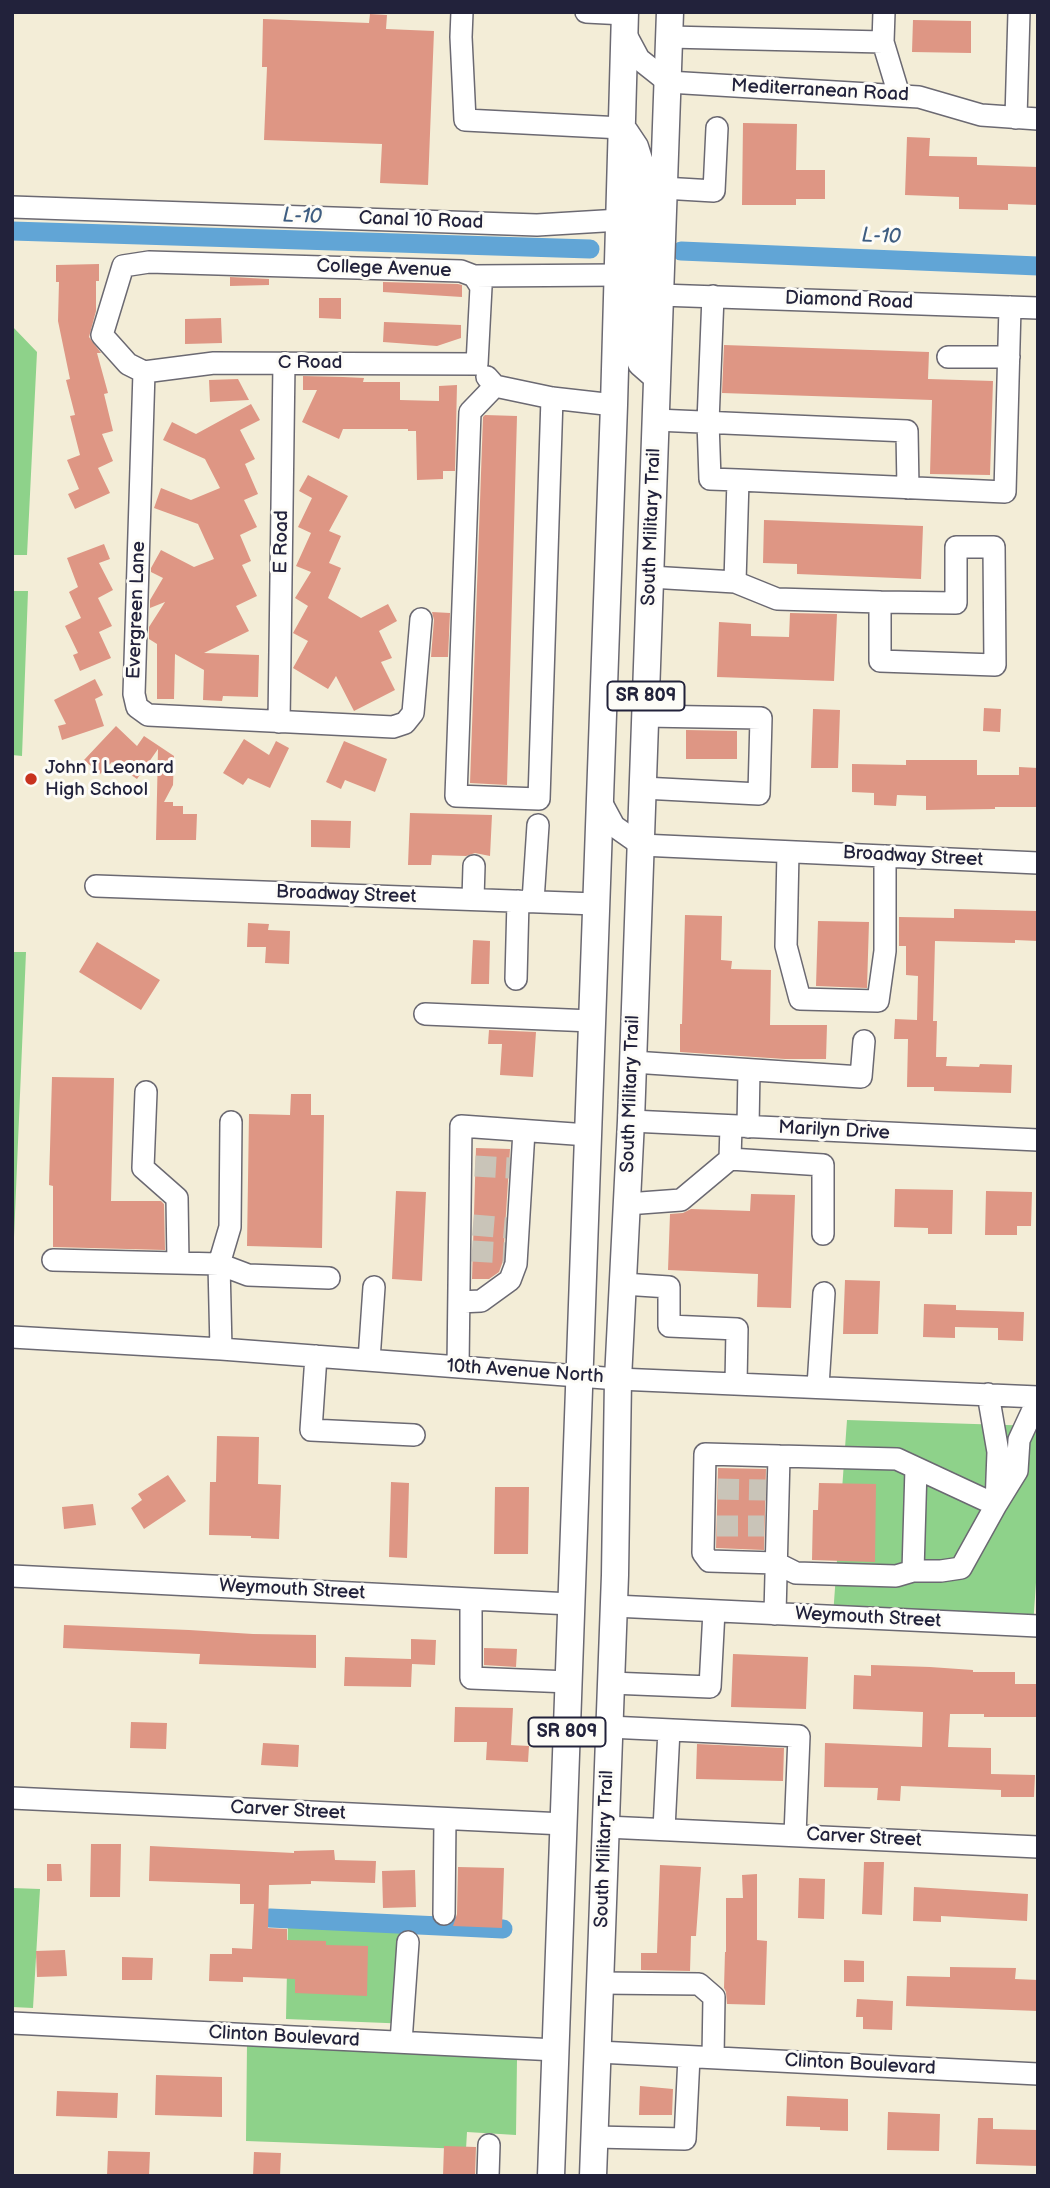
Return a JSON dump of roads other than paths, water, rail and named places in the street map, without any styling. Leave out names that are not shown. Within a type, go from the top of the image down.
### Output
[{"type":"main road","name":"SR 809","points":[[551,2176],[614,405],[624,19]]},
{"type":"main road","name":"South Military Trail","points":[[593,2176],[614,1606],[618,1379],[631,1122],[669,25]]},
{"type":"main road","points":[[622,128],[635,147],[640,163],[635,344],[641,363],[657,377]]},
{"type":"street","points":[[462,12],[465,120],[622,128]]},
{"type":"street","points":[[586,12],[624,19],[639,59],[668,82]]},
{"type":"street","points":[[884,12],[883,42],[899,95]]},
{"type":"street","points":[[1016,118],[1019,12]]},
{"type":"street","points":[[669,25],[883,42]]},
{"type":"street","name":"Mediterranean Road","points":[[668,82],[919,96],[981,115],[1038,119]]},
{"type":"street","points":[[663,188],[714,191],[717,128]]},
{"type":"street","name":"Canal 10 Road","points":[[12,207],[537,225],[620,220]]},
{"type":"street","name":"College Avenue","points":[[144,372],[128,364],[103,335],[123,266],[149,262],[461,271],[474,276],[618,275]]},
{"type":"street","points":[[474,276],[481,287],[477,364],[495,386],[552,398],[614,405]]},
{"type":"street","name":"Diamond Road","points":[[660,295],[1038,308]]},
{"type":"street","points":[[713,296],[708,422],[710,479],[1005,492],[1010,307]]},
{"type":"street","points":[[948,357],[1009,357]]},
{"type":"street","name":"C Road","points":[[144,372],[214,363],[477,364]]},
{"type":"street","name":"E Road","points":[[279,722],[284,363]]},
{"type":"street","name":"Evergreen Lane","points":[[144,372],[134,694],[138,707],[148,715],[393,727],[405,723],[413,713],[421,619]]},
{"type":"street","points":[[495,386],[470,412],[456,796],[540,799],[552,398]]},
{"type":"street","points":[[656,420],[907,431],[908,488]]},
{"type":"street","points":[[735,582],[738,480]]},
{"type":"street","points":[[880,602],[880,661],[995,665],[994,547],[956,547],[956,603]]},
{"type":"street","points":[[650,577],[735,582],[777,599],[995,605]]},
{"type":"street","points":[[643,788],[759,793],[761,718],[645,716]]},
{"type":"street","points":[[600,800],[614,826],[641,845]]},
{"type":"street","points":[[516,979],[525,901],[538,825]]},
{"type":"street","name":"Broadway Street","points":[[641,845],[1038,863]]},
{"type":"street","points":[[788,852],[786,946],[800,999],[878,1001],[884,951],[885,856]]},
{"type":"street","points":[[473,899],[474,866]]},
{"type":"street","name":"Broadway Street","points":[[96,886],[596,904]]},
{"type":"street","points":[[425,1014],[592,1021]]},
{"type":"street","points":[[633,1062],[862,1077],[864,1041]]},
{"type":"street","points":[[627,1204],[681,1200],[730,1158],[740,1126],[749,1070]]},
{"type":"street","points":[[146,1091],[143,1168],[177,1198],[178,1263]]},
{"type":"street","points":[[221,1349],[219,1264],[230,1227],[231,1122]]},
{"type":"street","name":"Marilyn Drive","points":[[631,1122],[1038,1140]]},
{"type":"street","points":[[458,1367],[459,1302],[466,1250],[468,1166],[461,1126],[588,1135]]},
{"type":"street","points":[[459,1302],[481,1301],[510,1280],[516,1264],[512,1253],[516,1169],[524,1131]]},
{"type":"street","points":[[730,1158],[823,1165],[823,1234]]},
{"type":"street","points":[[53,1260],[219,1264],[248,1275],[329,1278]]},
{"type":"street","points":[[623,1284],[669,1287],[669,1326],[737,1329],[736,1384]]},
{"type":"street","points":[[369,1360],[374,1287]]},
{"type":"street","points":[[818,1386],[824,1293]]},
{"type":"street","name":"10th Avenue North","points":[[12,1337],[221,1349],[618,1379],[1038,1398]]},
{"type":"street","points":[[316,1356],[311,1430],[414,1435]]},
{"type":"street","points":[[988,1394],[998,1452],[996,1505]]},
{"type":"street","points":[[996,1505],[897,1459],[705,1454],[711,1489],[710,1526],[703,1553],[709,1561],[776,1563],[796,1573],[896,1576],[913,1571],[961,1568],[1017,1471],[1019,1440],[1038,1398]]},
{"type":"street","points":[[775,1614],[776,1563],[771,1526],[772,1490],[779,1456]]},
{"type":"street","points":[[913,1571],[916,1468]]},
{"type":"street","name":"Weymouth Street","points":[[12,1576],[571,1604]]},
{"type":"street","points":[[471,1599],[471,1678],[569,1682]]},
{"type":"street","name":"Weymouth Street","points":[[614,1606],[1038,1626]]},
{"type":"street","points":[[611,1684],[710,1687],[714,1611]]},
{"type":"street","points":[[609,1727],[799,1736],[795,1835]]},
{"type":"street","points":[[664,1829],[669,1730]]},
{"type":"street","name":"Carver Street","points":[[12,1798],[564,1824]]},
{"type":"street","points":[[444,1914],[445,1819]]},
{"type":"street","name":"Carver Street","points":[[606,1826],[1038,1846]]},
{"type":"street","points":[[401,2042],[408,1942]]},
{"type":"street","points":[[600,1983],[699,1984],[715,1997],[713,2057]]},
{"type":"street","name":"Clinton Boulevard","points":[[12,2023],[556,2050]]},
{"type":"street","name":"Clinton Boulevard","points":[[598,2052],[1038,2074]]},
{"type":"street","points":[[595,2137],[685,2139],[690,2057]]},
{"type":"street","points":[[488,2176],[489,2145]]},
{"type":"waterway","name":"L-10","points":[[12,231],[590,249]]},
{"type":"waterway","name":"L-10","points":[[681,251],[1038,266]]},
{"type":"waterway","points":[[270,1918],[503,1929]]},
{"type":"tunnel","points":[[475,1166],[510,1168]]},
{"type":"tunnel","points":[[473,1225],[508,1228]]},
{"type":"tunnel","points":[[472,1251],[507,1253]]},
{"type":"tunnel","points":[[718,1489],[766,1490]]},
{"type":"tunnel","points":[[717,1526],[764,1526]]},
{"type":"place","name":"John I Leonard High School","points":[[31,779]]}]
